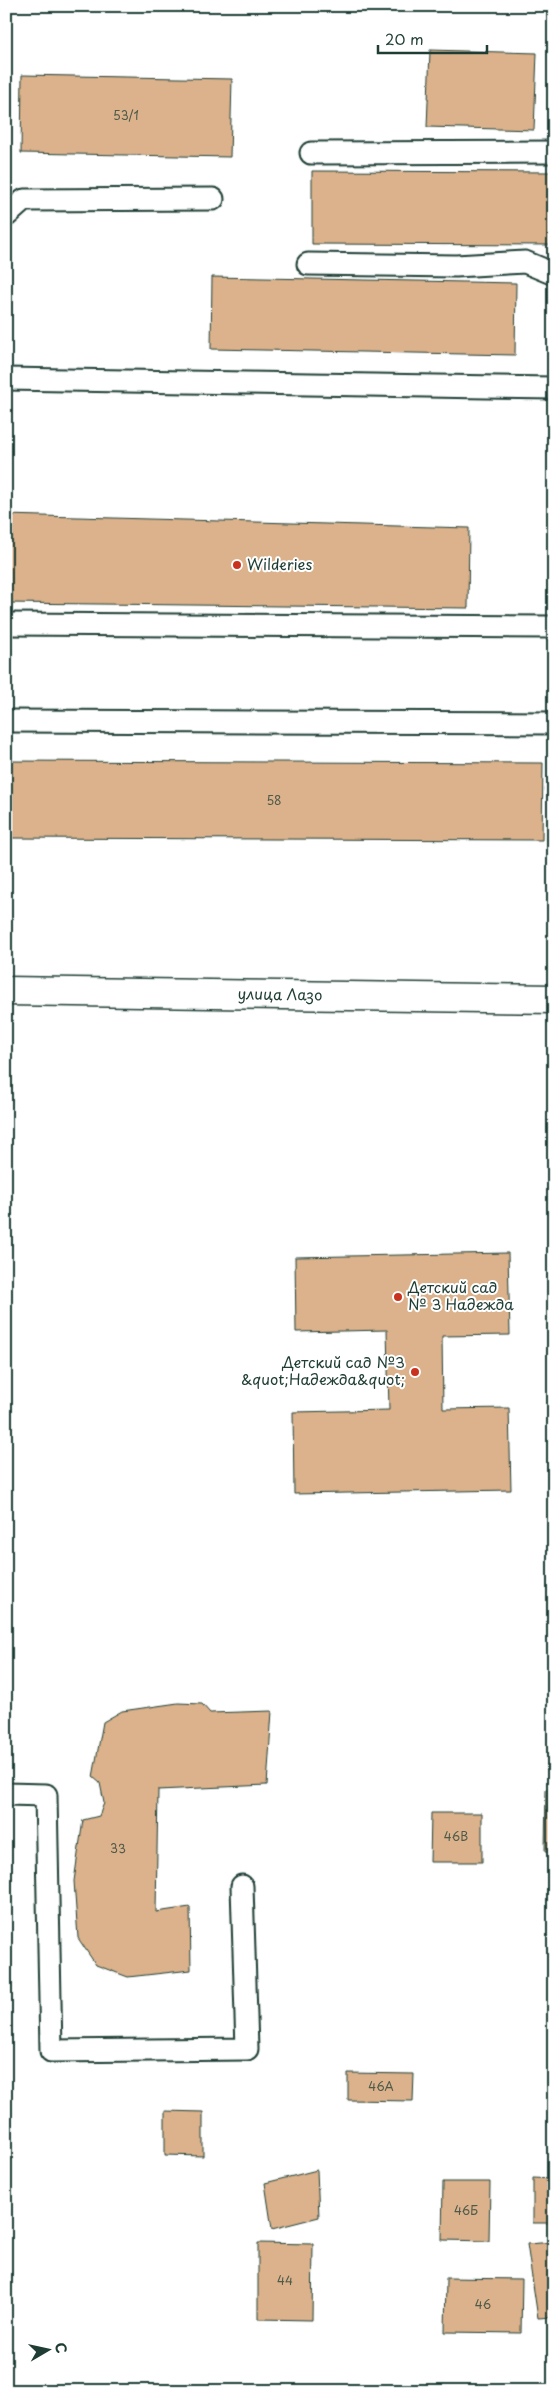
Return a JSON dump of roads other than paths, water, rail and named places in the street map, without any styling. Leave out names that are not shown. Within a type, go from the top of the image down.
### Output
[{"type":"main road","name":"улица Лазо","points":[[6,991],[554,999]]},
{"type":"lane","points":[[311,153],[554,152]]},
{"type":"lane","points":[[6,216],[24,200],[213,199]]},
{"type":"lane","points":[[308,264],[456,266],[525,262],[554,274]]},
{"type":"lane","points":[[6,379],[554,388]]},
{"type":"lane","points":[[6,624],[554,627]]},
{"type":"lane","points":[[6,721],[554,723]]},
{"type":"lane","points":[[6,1794],[46,1795],[50,2052],[247,2049],[242,1886]]},
{"type":"place","name":"Wilderies","points":[[237,565]]},
{"type":"place","name":"Детский сад № 3 Надежда","points":[[398,1297]]},
{"type":"place","name":"Детский сад №3 &quot;Надежда&quot;","points":[[415,1372]]}]
